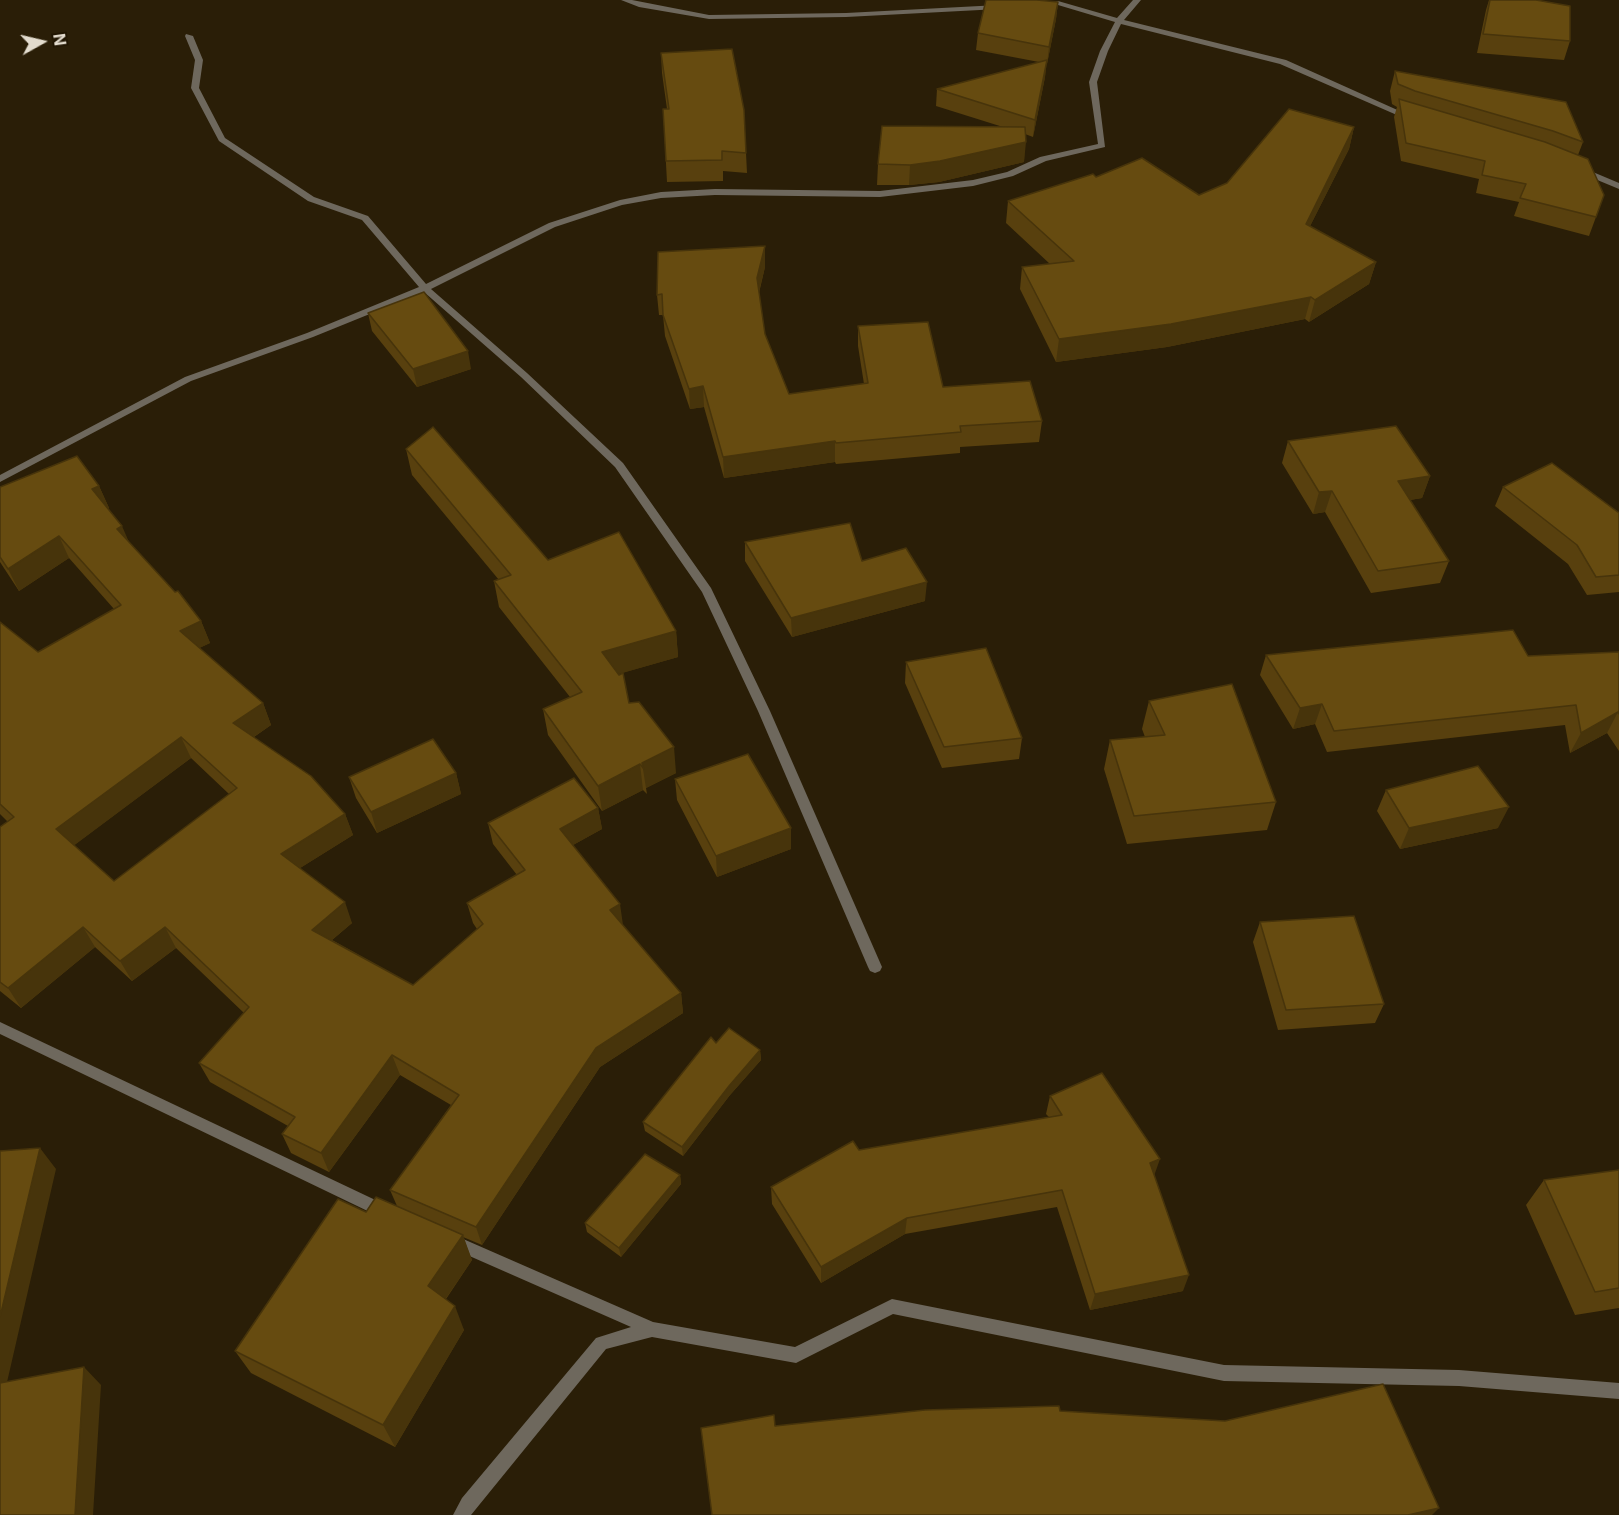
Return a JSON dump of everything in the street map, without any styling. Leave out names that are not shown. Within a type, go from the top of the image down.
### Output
[{"type":"street","points":[[625,0],[639,5],[709,17],[846,15],[1011,6]]},
{"type":"street","points":[[0,479],[188,379],[310,335],[425,288],[552,225],[620,202],[661,195],[715,192],[880,194],[973,183],[1010,174],[1043,159],[1102,145],[1093,82],[1104,51],[1119,21],[1137,0]]},
{"type":"street","points":[[1034,4],[1058,3],[1119,21],[1283,62],[1350,93],[1416,119]]},
{"type":"street","points":[[189,36],[199,60],[195,88],[222,139],[311,199],[365,218],[425,288],[524,375],[619,465],[707,591],[764,711],[875,967]]},
{"type":"street","points":[[1570,166],[1619,186]]},
{"type":"street","points":[[0,1028],[337,1191],[391,1214]]},
{"type":"street","points":[[446,1238],[652,1329],[796,1355],[892,1306],[1224,1373],[1459,1378],[1619,1390]]},
{"type":"street","points":[[461,1515],[601,1343],[652,1329]]},
{"type":"building","points":[[986,0],[1058,2],[1049,47],[978,33]]},
{"type":"building","points":[[1490,0],[1536,0],[1570,6],[1570,41],[1483,34]]},
{"type":"building","points":[[732,49],[744,110],[746,153],[722,151],[722,160],[666,161],[663,109],[669,109],[661,53]]},
{"type":"building","points":[[1047,60],[1035,120],[937,89]]},
{"type":"building","points":[[1395,71],[1566,102],[1583,142],[1553,131],[1415,91],[1398,84]]},
{"type":"building","points":[[1399,99],[1545,142],[1588,159],[1604,195],[1596,217],[1520,198],[1526,184],[1482,175],[1485,161],[1406,143]]},
{"type":"building","points":[[1289,109],[1354,127],[1306,224],[1376,262],[1315,300],[1311,297],[1171,324],[1059,339],[1022,267],[1074,261],[1008,201],[1093,174],[1096,177],[1142,158],[1199,195],[1227,183]]},
{"type":"building","points":[[882,126],[1025,127],[1026,142],[940,161],[910,165],[878,164]]},
{"type":"building","points":[[765,246],[757,278],[765,334],[789,394],[868,383],[858,326],[928,322],[943,387],[1030,381],[1042,421],[960,426],[961,432],[836,443],[835,441],[723,457],[703,386],[689,389],[663,315],[662,294],[657,295],[658,252]]},
{"type":"building","points":[[424,292],[468,351],[413,369],[368,313]]},
{"type":"building","points":[[1396,426],[1430,476],[1398,481],[1449,561],[1378,571],[1332,491],[1319,492],[1288,441]]},
{"type":"building","points":[[433,427],[548,560],[619,532],[676,631],[602,652],[619,675],[623,673],[629,703],[639,702],[674,747],[642,763],[644,769],[640,764],[598,786],[543,709],[582,692],[494,581],[511,575],[406,449]]},
{"type":"building","points":[[77,456],[99,486],[92,489],[122,526],[117,529],[175,592],[178,591],[201,621],[180,631],[263,703],[233,723],[311,776],[345,814],[281,854],[345,902],[312,930],[413,985],[483,924],[467,903],[525,870],[488,823],[574,778],[598,808],[560,829],[620,904],[610,910],[681,993],[596,1048],[476,1227],[390,1190],[459,1095],[392,1055],[321,1153],[282,1134],[295,1117],[199,1063],[249,1007],[165,927],[120,961],[83,927],[8,988],[0,982],[0,827],[14,817],[0,804],[0,622],[38,652],[121,605],[59,536],[8,569],[0,557],[0,487]],"holes":[[[181,737],[237,788],[114,881],[56,829]]]},
{"type":"building","points":[[1552,463],[1619,513],[1619,575],[1596,577],[1577,545],[1503,487]]},
{"type":"building","points":[[850,523],[862,561],[906,548],[927,582],[791,618],[745,542]]},
{"type":"building","points":[[1513,630],[1528,656],[1619,652],[1619,714],[1618,712],[1581,733],[1576,705],[1334,731],[1322,704],[1300,708],[1266,655]]},
{"type":"building","points":[[986,648],[1022,738],[944,747],[906,662]]},
{"type":"building","points":[[1232,684],[1276,802],[1134,816],[1110,740],[1165,735],[1149,701]]},
{"type":"building","points":[[433,739],[456,773],[371,812],[349,777]]},
{"type":"building","points":[[748,754],[791,828],[716,856],[675,779]]},
{"type":"building","points":[[1478,766],[1509,807],[1409,828],[1386,790]]},
{"type":"building","points":[[1354,916],[1384,1004],[1286,1010],[1260,922]]},
{"type":"building","points":[[729,1028],[760,1050],[682,1147],[643,1122],[711,1037],[716,1043]]},
{"type":"building","points":[[1102,1073],[1160,1159],[1150,1163],[1189,1275],[1095,1294],[1062,1190],[907,1218],[821,1267],[771,1187],[853,1141],[859,1150],[1062,1115],[1050,1096]]},
{"type":"building","points":[[40,1148],[0,1317],[0,1151]]},
{"type":"building","points":[[645,1154],[680,1175],[619,1248],[585,1223]]},
{"type":"building","points":[[1619,1170],[1619,1288],[1595,1292],[1544,1180]]},
{"type":"building","points":[[376,1197],[463,1235],[428,1286],[455,1306],[383,1425],[235,1351],[338,1199],[366,1212]]},
{"type":"building","points":[[84,1367],[75,1515],[0,1515],[0,1383]]},
{"type":"building","points":[[1383,1384],[1439,1508],[1408,1515],[712,1515],[701,1428],[774,1415],[775,1426],[925,1410],[1059,1406],[1060,1411],[1225,1421]]}]
